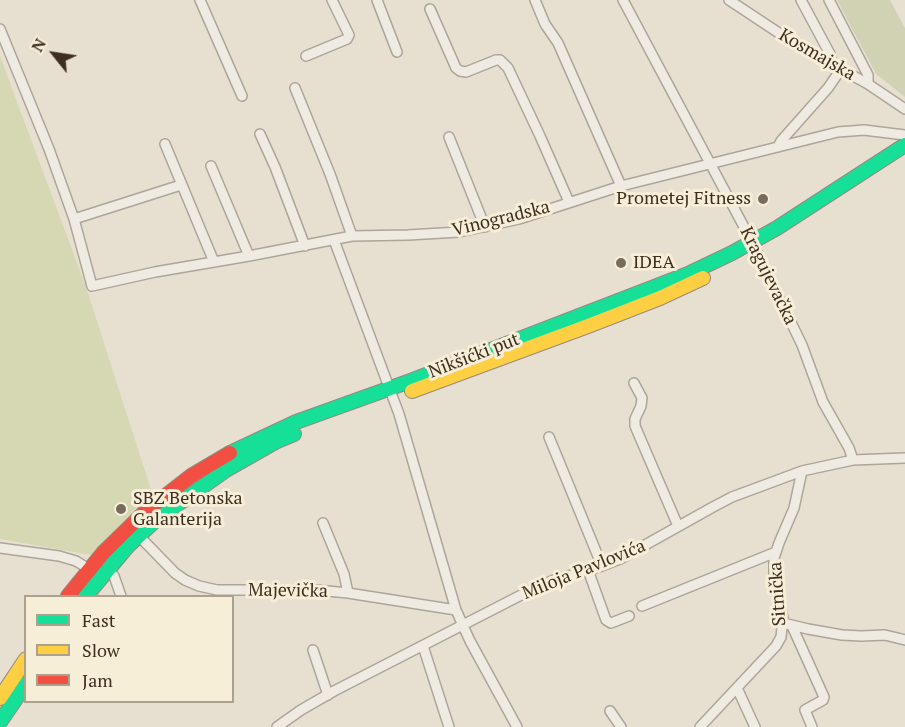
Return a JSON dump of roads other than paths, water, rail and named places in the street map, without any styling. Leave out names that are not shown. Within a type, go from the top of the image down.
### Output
[{"type":"main road","name":"Nikšićki put","points":[[70,595],[89,569],[146,511],[209,465],[247,444],[284,427],[392,393],[754,246],[905,145]]},
{"type":"main road","points":[[754,246],[803,223],[883,170],[905,151]]},
{"type":"main road","points":[[88,595],[139,536],[195,489],[278,441],[392,393]]},
{"type":"main road","points":[[0,698],[24,662]]},
{"type":"main road","points":[[0,722],[24,687]]},
{"type":"street","points":[[200,0],[242,96]]},
{"type":"street","points":[[306,56],[347,39],[349,35],[332,0]]},
{"type":"street","points":[[377,0],[397,52]]},
{"type":"street","points":[[535,0],[545,24],[558,43],[621,186]]},
{"type":"street","name":"Kragujevačka","points":[[623,0],[754,246],[802,345],[823,402],[849,448],[853,460]]},
{"type":"street","name":"Kosmajska","points":[[729,0],[797,45],[868,84],[905,109]]},
{"type":"street","points":[[801,0],[830,54],[832,64]]},
{"type":"street","points":[[829,0],[868,75],[868,84]]},
{"type":"street","points":[[430,9],[456,68],[466,72],[500,60],[508,68],[569,202]]},
{"type":"street","points":[[0,29],[49,149],[74,219],[181,185]]},
{"type":"street","points":[[778,147],[828,88],[841,69]]},
{"type":"street","points":[[295,88],[327,165],[352,236]]},
{"type":"street","name":"Vinogradska","points":[[74,219],[92,286],[155,272],[352,236],[431,234],[484,227],[519,219],[621,186],[838,132],[864,130],[905,135]]},
{"type":"street","points":[[260,134],[305,246]]},
{"type":"street","points":[[449,137],[484,227]]},
{"type":"street","points":[[165,144],[214,262]]},
{"type":"street","points":[[211,166],[249,256]]},
{"type":"street","points":[[334,240],[392,393],[456,610],[470,641],[518,727]]},
{"type":"street","points":[[633,383],[642,398],[635,426],[678,526]]},
{"type":"street","points":[[549,437],[602,566]]},
{"type":"street","name":"Miloja Pavlovića","points":[[278,727],[301,710],[328,695],[463,625],[554,580],[620,559],[732,497],[802,471],[853,460],[905,458]]},
{"type":"street","name":"Sitnička","points":[[700,727],[776,646],[788,624],[773,573],[776,552],[794,508],[802,471]]},
{"type":"street","points":[[323,523],[344,574],[348,594]]},
{"type":"street","name":"Majevička","points":[[139,536],[175,573],[189,582],[217,590],[317,590],[456,610]]},
{"type":"street","points":[[0,548],[59,556],[76,561],[89,569]]},
{"type":"street","points":[[642,606],[776,552]]},
{"type":"street","points":[[108,570],[114,576],[120,595]]},
{"type":"street","points":[[588,570],[606,620],[611,623],[629,616]]},
{"type":"street","points":[[788,624],[842,634],[885,635],[905,640]]},
{"type":"street","points":[[788,624],[824,697],[823,700],[805,710],[812,727]]},
{"type":"street","points":[[423,646],[449,727]]},
{"type":"street","points":[[313,650],[328,695]]},
{"type":"street","points":[[737,688],[755,727]]},
{"type":"street","points":[[610,711],[621,727]]},
{"type":"place","name":"Prometej Fitness","points":[[763,199]]},
{"type":"place","name":"IDEA","points":[[621,263]]},
{"type":"place","name":"SBZ Betonska Galanterija","points":[[121,509]]}]
